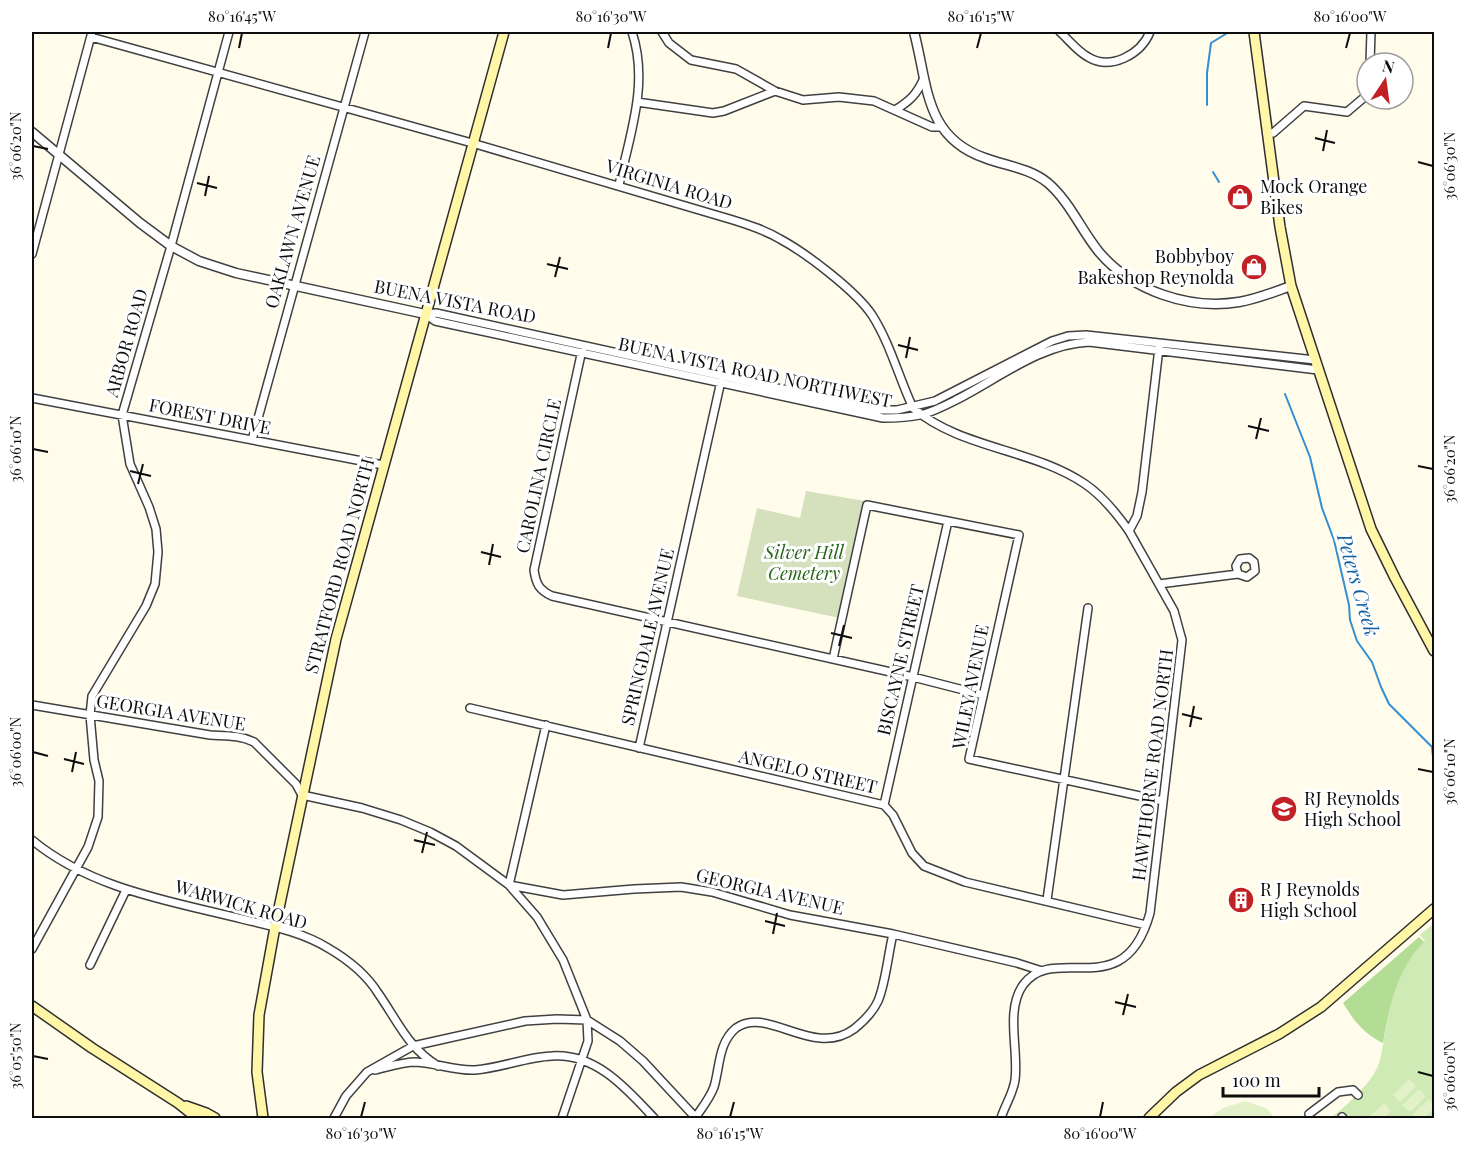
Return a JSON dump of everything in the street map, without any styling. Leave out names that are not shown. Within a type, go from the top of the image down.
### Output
[{"type":"main road","name":"STRATFORD ROAD NORTH","points":[[262,1117],[257,1072],[258,1030],[275,927],[336,639],[424,314],[504,32]]},
{"type":"main road","points":[[1254,32],[1283,250],[1291,286],[1371,529],[1434,651]]},
{"type":"main road","points":[[1149,1119],[1176,1092],[1204,1071],[1279,1034],[1330,1000],[1434,909]]},
{"type":"main road","points":[[32,1006],[178,1103],[197,1119]]},
{"type":"main road","points":[[178,1103],[206,1113],[215,1119]]},
{"type":"street","name":"ARBOR ROAD","points":[[32,949],[76,870],[93,834],[98,817],[99,781],[94,760],[90,715],[94,691],[149,601],[157,573],[156,529],[130,464],[122,415],[229,32]]},
{"type":"street","name":"OAKLAWN AVENUE","points":[[252,440],[365,32]]},
{"type":"street","points":[[619,185],[638,102],[639,60],[632,32]]},
{"type":"street","points":[[662,32],[669,43],[691,60],[736,69],[775,92],[803,100],[856,97],[874,101],[932,128],[941,127]]},
{"type":"street","points":[[914,32],[932,111],[941,127],[954,142],[969,152],[1019,167],[1045,181],[1059,193],[1101,253],[1124,274],[1149,289],[1196,303],[1226,304],[1291,286]]},
{"type":"street","points":[[1060,32],[1089,58],[1109,62],[1132,55],[1143,45],[1150,32]]},
{"type":"street","points":[[1370,51],[1371,32]]},
{"type":"street","name":"VIRGINIA ROAD","points":[[91,34],[619,185],[757,228],[782,239],[849,290],[868,310],[881,332],[913,408],[949,430],[1054,469],[1084,483],[1106,502],[1129,531]]},
{"type":"street","points":[[32,254],[91,34]]},
{"type":"street","points":[[895,110],[909,102],[918,93],[924,78]]},
{"type":"street","points":[[638,102],[713,112],[724,111],[775,92]]},
{"type":"street","points":[[1267,134],[1273,133],[1304,106],[1347,112],[1355,105]]},
{"type":"street","name":"BUENA VISTA ROAD","points":[[32,132],[140,224],[171,246],[217,268],[424,314],[436,313],[721,380],[877,410],[913,408]]},
{"type":"street","name":"BUENA VISTA ROAD NORTHWEST","points":[[913,408],[935,402],[1052,341],[1068,336],[1086,335],[1318,370]]},
{"type":"street","name":"BUENA VISTA ROAD NORTHWEST","points":[[721,380],[873,417],[897,418],[922,415],[945,406],[1058,346],[1089,342],[1315,360]]},
{"type":"street","points":[[1129,531],[1137,516],[1142,492],[1159,346]]},
{"type":"street","name":"CAROLINA CIRCLE","points":[[582,349],[538,544],[534,570],[535,582],[541,591],[552,596],[913,676],[983,694]]},
{"type":"street","name":"SPRINGDALE AVENUE","points":[[470,708],[639,748],[721,380]]},
{"type":"street","name":"FOREST DRIVE","points":[[32,398],[383,465]]},
{"type":"street","points":[[833,659],[867,505],[948,521]]},
{"type":"street","name":"BISCAYNE STREET","points":[[884,805],[948,521]]},
{"type":"street","name":"WILEY AVENUE","points":[[948,521],[1018,535],[969,759],[1162,801]]},
{"type":"street","name":"HAWTHORNE ROAD NORTH","points":[[1042,971],[1098,967],[1116,962],[1135,947],[1146,924],[1152,898],[1182,640],[1174,611],[1129,531]]},
{"type":"street","points":[[1159,584],[1238,574]]},
{"type":"street","points":[[1047,900],[1088,608]]},
{"type":"street","name":"GEORGIA AVENUE","points":[[32,705],[210,735],[240,736],[254,742],[296,784],[302,795],[362,808],[401,820],[429,832],[456,846],[509,885],[563,896],[681,887],[712,892],[790,915],[893,934],[1042,971]]},
{"type":"street","points":[[546,725],[509,885],[537,918],[562,960],[587,1020],[588,1035],[582,1060],[562,1119]]},
{"type":"street","name":"ANGELO STREET","points":[[639,748],[884,805],[893,815],[912,853],[924,866],[964,882],[1146,924]]},
{"type":"street","name":"WARWICK ROAD","points":[[32,840],[50,855],[76,870],[126,890],[275,927],[327,947],[352,964],[367,978],[413,1047],[438,1066]]},
{"type":"street","points":[[90,965],[126,890]]},
{"type":"street","points":[[334,1119],[346,1096],[367,1072],[413,1047],[525,1021],[557,1019],[587,1020],[620,1041],[643,1061],[695,1118],[713,1089],[720,1055],[726,1041],[737,1028],[748,1022],[762,1022],[804,1036],[818,1038],[848,1034],[862,1023],[872,1012],[879,999],[893,934]]},
{"type":"street","points":[[999,1117],[1009,1101],[1015,1081],[1014,1015],[1016,1000],[1024,983],[1042,971]]},
{"type":"street","points":[[367,1072],[415,1062],[472,1070],[483,1069],[553,1055],[582,1060],[603,1070],[620,1083],[654,1119]]},
{"type":"street","points":[[1309,1113],[1338,1092],[1353,1090],[1358,1095]]},
{"type":"green space","name":"Silver Hill Cemetery","points":[[806,491],[865,501],[839,618],[737,596],[757,508],[800,518]]},
{"type":"green space","points":[[1434,923],[1434,1118],[1330,1118],[1367,1084],[1375,1072],[1381,1056],[1388,1015],[1398,981],[1409,960],[1425,941],[1420,935]]},
{"type":"green space","points":[[1419,937],[1424,942],[1401,976],[1391,1002],[1383,1043],[1360,1026],[1343,1003]]},
{"type":"green space","points":[[1409,1079],[1416,1086],[1400,1102],[1393,1095]]},
{"type":"green space","points":[[1419,1089],[1426,1096],[1410,1112],[1402,1105]]},
{"type":"green space","points":[[1429,1099],[1434,1108],[1424,1118],[1416,1118],[1412,1115]]},
{"type":"green space","points":[[1245,1101],[1266,1108],[1275,1118],[1208,1118],[1223,1108]]},
{"type":"green space","points":[[1384,1103],[1391,1111],[1384,1118],[1368,1118]]},
{"type":"waterway","name":"Peters Creek","points":[[1207,105],[1207,73],[1211,43],[1229,32]]},
{"type":"waterway","name":"Peters Creek","points":[[1213,172],[1219,182]]},
{"type":"waterway","name":"Peters Creek","points":[[1285,394],[1310,457],[1322,508],[1334,540],[1349,605],[1350,620],[1357,641],[1372,662],[1389,704],[1432,747],[1434,766]]},
{"type":"place","name":"Mock Orange Bikes","points":[[1240,197]]},
{"type":"place","name":"Bobbyboy Bakeshop Reynolda","points":[[1254,267]]},
{"type":"place","name":"RJ Reynolds High School","points":[[1284,809]]},
{"type":"place","name":"R J Reynolds High School","points":[[1241,900]]}]
